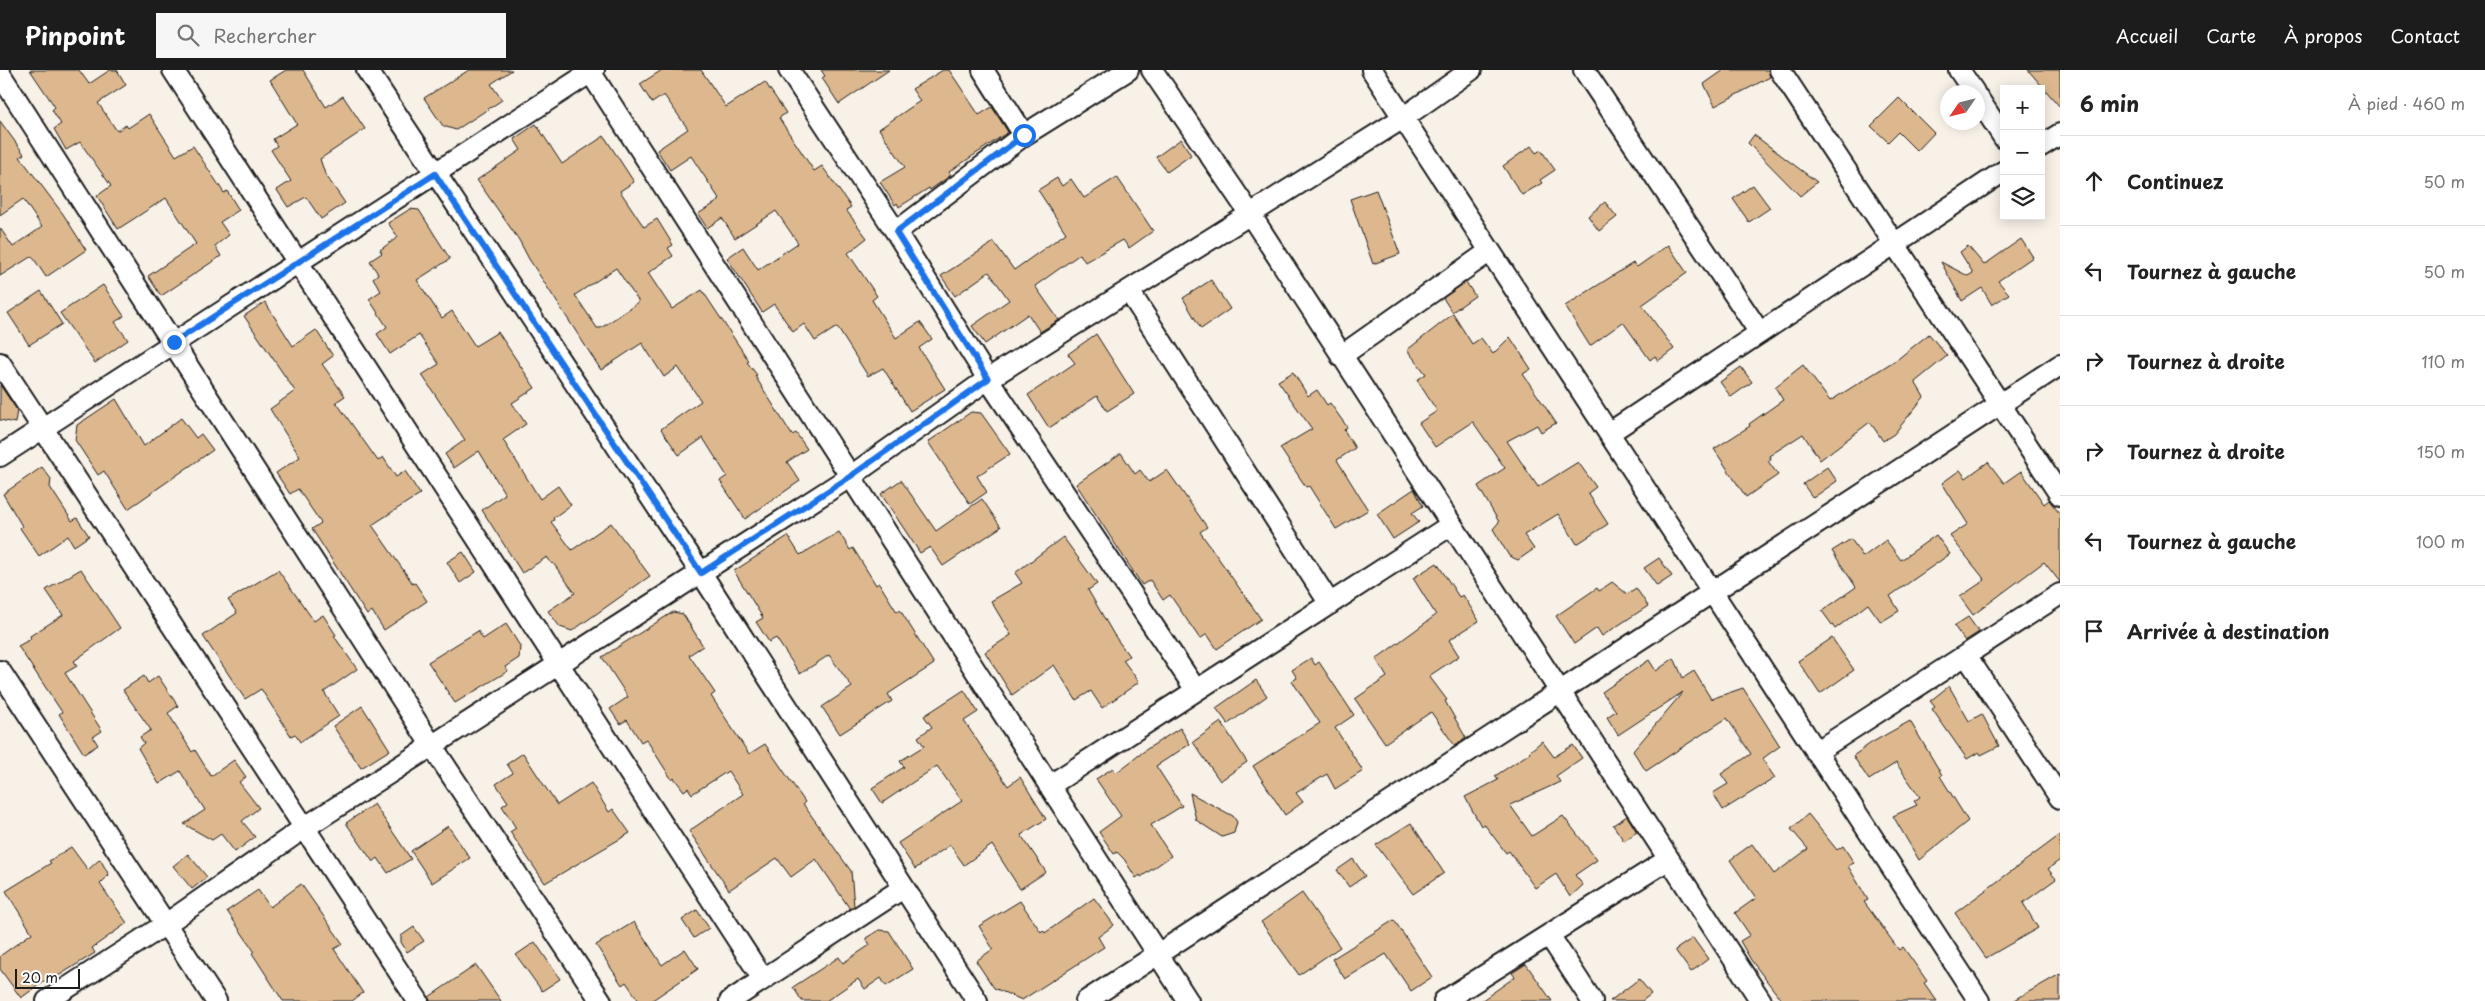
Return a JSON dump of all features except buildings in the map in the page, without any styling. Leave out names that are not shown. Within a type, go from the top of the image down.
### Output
[{"type":"street","points":[[173,70],[763,980]]},
{"type":"street","points":[[367,70],[701,573],[977,1001]]},
{"type":"street","points":[[788,70],[896,232],[988,379],[1196,690]]},
{"type":"street","points":[[983,70],[1024,135]]},
{"type":"street","points":[[896,232],[1024,135],[1128,70]]},
{"type":"street","points":[[1152,70],[1250,214],[1761,1001]]},
{"type":"street","points":[[1372,70],[1979,1001]]},
{"type":"street","points":[[47,1001],[166,924],[304,828],[851,476],[988,379],[1403,118],[1471,70]]},
{"type":"street","points":[[1584,70],[1760,333]]},
{"type":"street","points":[[1780,70],[2060,495]]},
{"type":"street","points":[[1959,70],[1969,85]]},
{"type":"street","points":[[0,456],[591,71],[1188,1001]]},
{"type":"street","points":[[0,74],[432,746],[601,1001]]},
{"type":"street","points":[[1985,109],[2000,132]]},
{"type":"street","points":[[2045,143],[2060,134]]},
{"type":"street","points":[[1609,433],[2000,174]]},
{"type":"street","points":[[1341,356],[1490,251]]},
{"type":"street","points":[[1129,291],[1330,604]]},
{"type":"street","points":[[0,363],[418,1001]]},
{"type":"street","points":[[1086,1001],[2060,365]]},
{"type":"street","points":[[1049,786],[1451,525]]},
{"type":"street","points":[[1816,752],[2060,594]]},
{"type":"street","points":[[1966,655],[2060,798]]},
{"type":"street","points":[[0,671],[216,1001]]},
{"type":"street","points":[[1444,1001],[1669,859]]},
{"type":"street","points":[[730,1001],[903,888]]},
{"type":"street","points":[[1549,935],[1592,1001]]},
{"type":"route","points":[[174,342],[435,174],[701,573],[851,476],[988,379],[896,232],[1024,135]]}]
